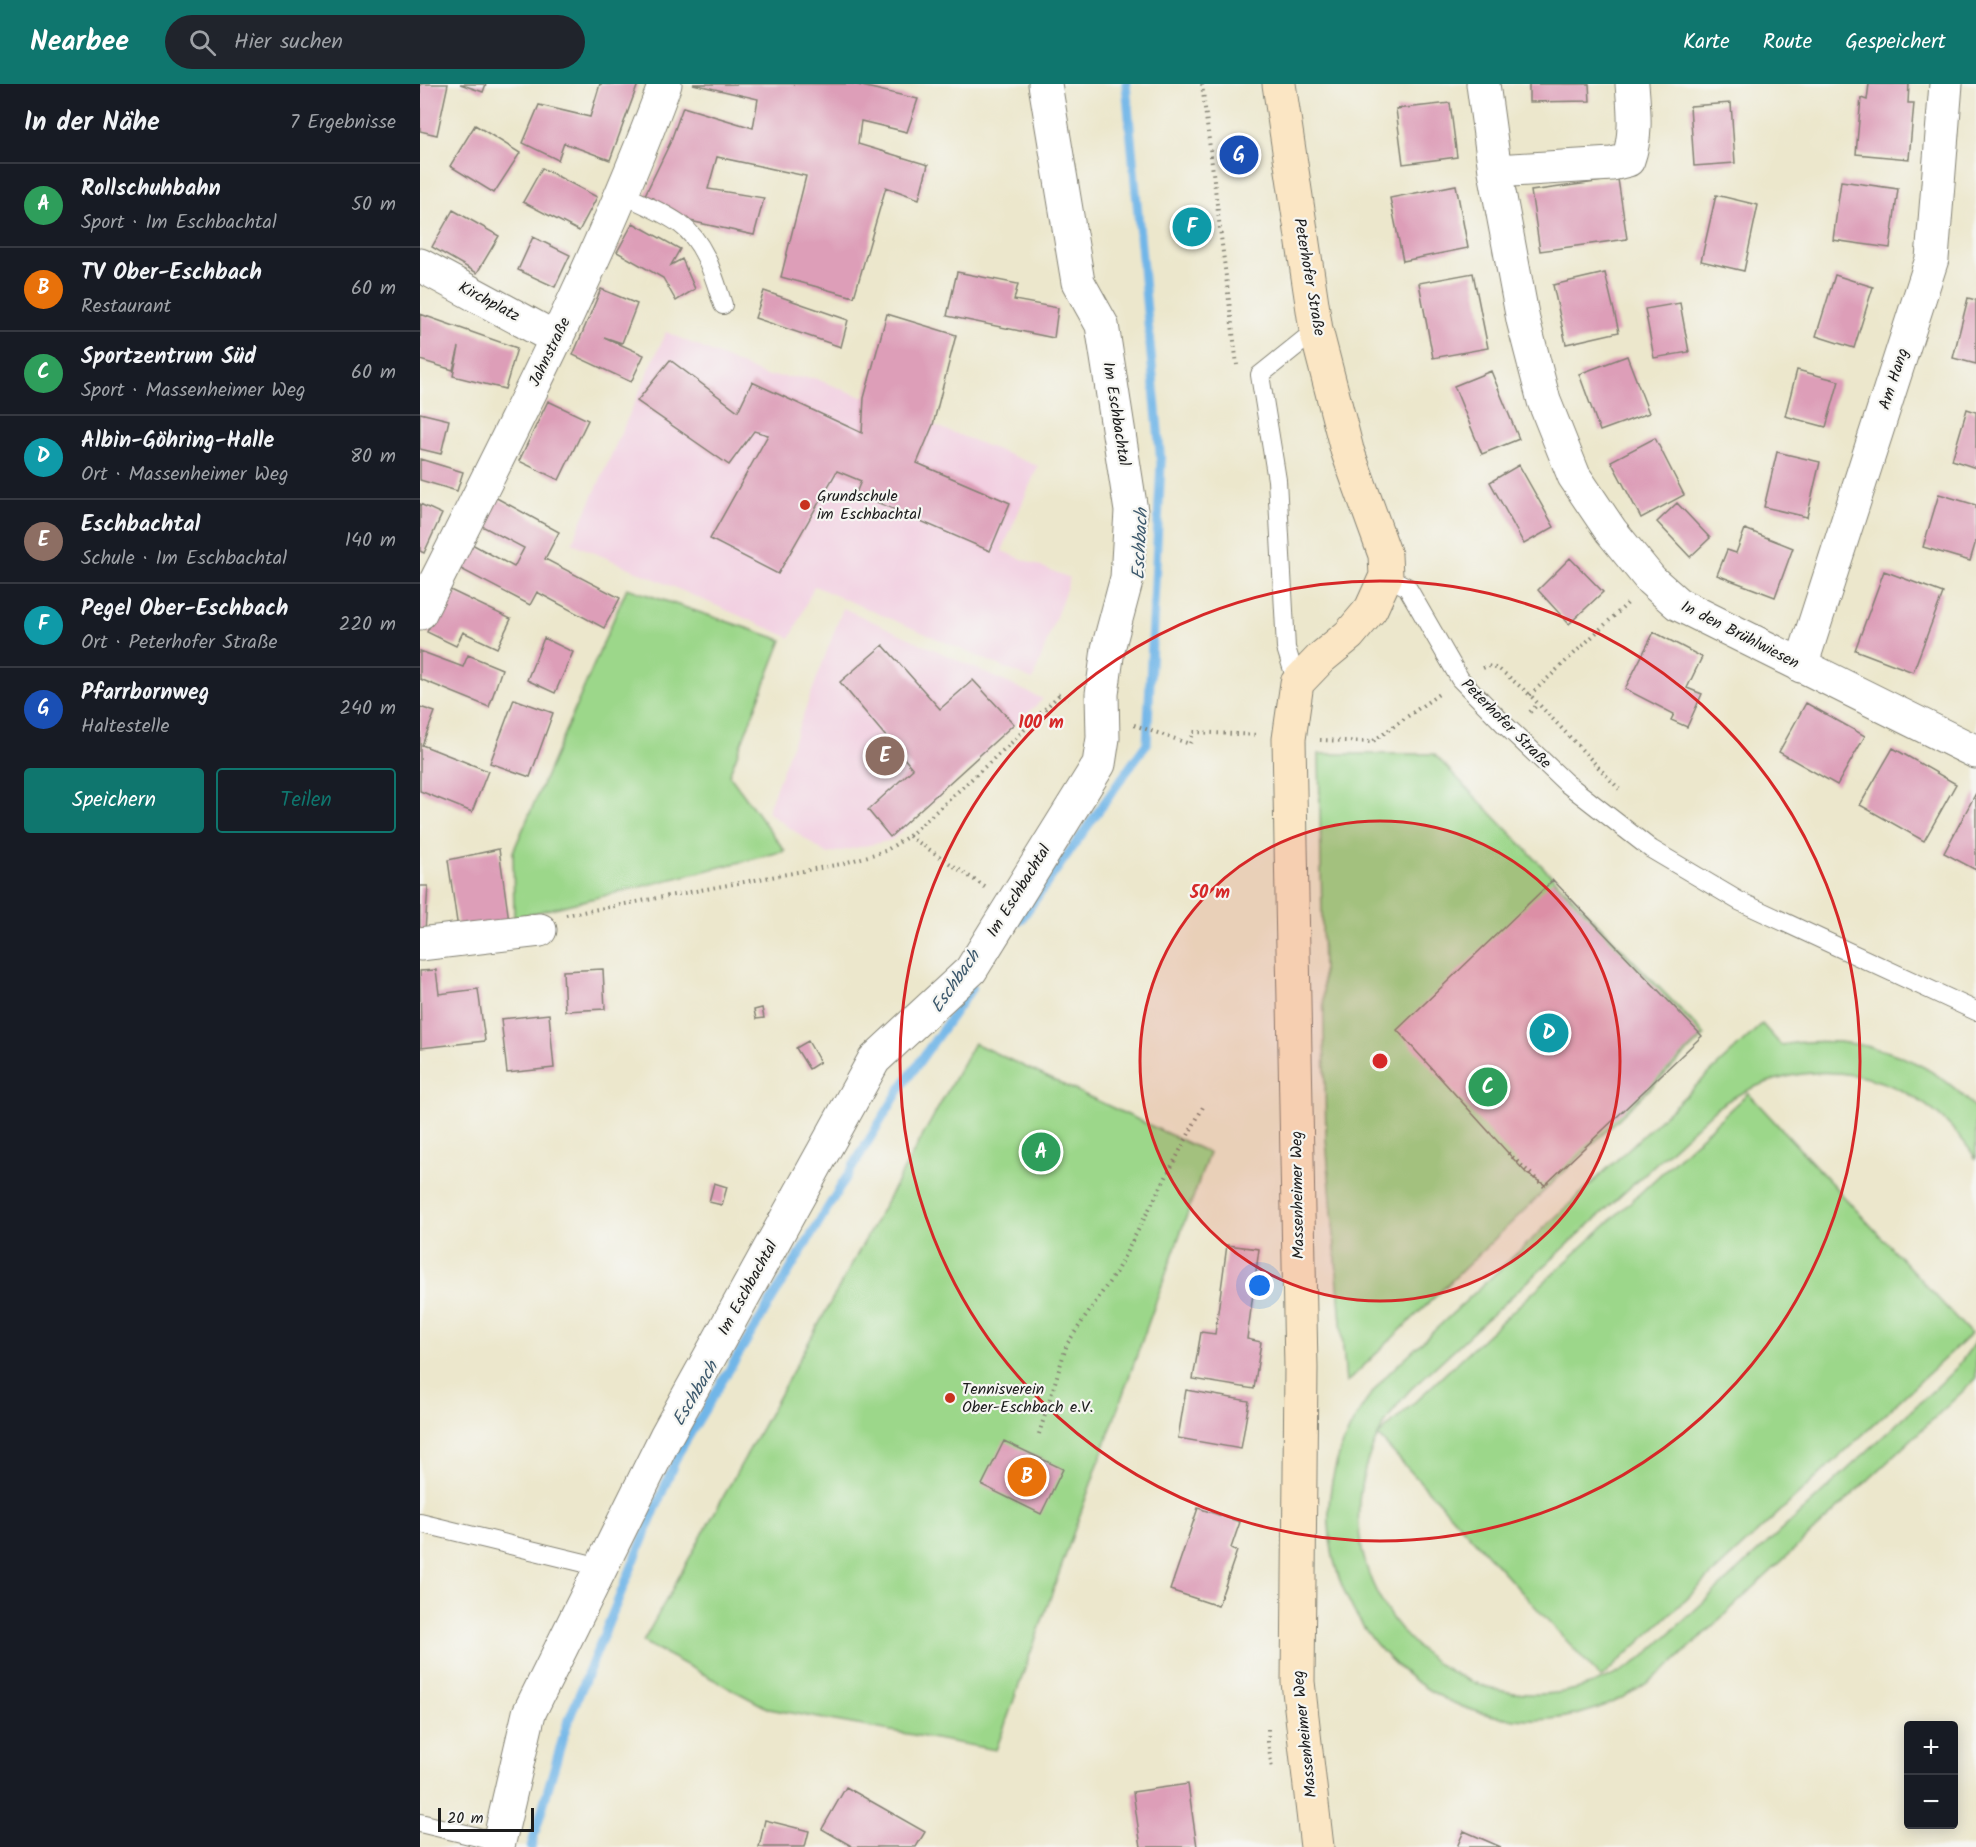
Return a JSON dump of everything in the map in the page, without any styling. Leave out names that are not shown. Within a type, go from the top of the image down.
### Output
[{"type":"street","name":"Jahnstraße","points":[[420,612],[557,339],[646,136],[666,84]]},
{"type":"street","name":"Im Eschbachtal","points":[[499,1842],[529,1713],[666,1436],[874,1060],[971,970],[1099,764],[1103,738],[1102,694],[1108,649],[1127,578],[1131,511],[1102,326],[1078,282],[1045,84]]},
{"type":"street","name":"Peterhofer Straße","points":[[1279,84],[1316,330],[1347,450],[1384,555],[1386,576]]},
{"type":"street","name":"In den Brühlwiesen","points":[[1483,84],[1495,171],[1523,320],[1545,401],[1574,476],[1611,531],[1651,580],[1678,604],[1976,752]]},
{"type":"street","points":[[1495,171],[1612,164],[1628,160],[1633,146],[1635,123],[1632,84]]},
{"type":"street","name":"Am Hang","points":[[1801,666],[1932,259],[1946,84]]},
{"type":"street","name":"Kirchplatz","points":[[420,265],[557,339]]},
{"type":"street","points":[[1297,683],[1321,658],[1349,635],[1371,609],[1386,576]]},
{"type":"street","name":"Massenheimer Weg","points":[[1297,683],[1277,737],[1301,1368],[1298,1682],[1317,1847]]},
{"type":"street","points":[[420,944],[540,930]]},
{"type":"lane","points":[[621,193],[679,223],[692,235],[712,272],[723,305]]},
{"type":"lane","points":[[1297,683],[1286,648],[1277,480],[1260,375],[1316,330]]},
{"type":"lane","name":"Peterhofer Straße","points":[[1386,576],[1407,587],[1460,678],[1505,725],[1566,783],[1651,849],[1739,901],[1976,1011]]},
{"type":"lane","points":[[420,1523],[601,1567]]},
{"type":"lane","points":[[420,1823],[499,1842]]},
{"type":"path","points":[[1530,695],[1651,580]]},
{"type":"path","points":[[1509,677],[1530,695],[1624,794]]},
{"type":"path","points":[[1132,725],[1190,744],[1193,732],[1372,742],[1460,678]]},
{"type":"path","points":[[540,930],[540,920],[841,864],[885,851],[909,836],[1011,743],[1058,694],[1102,694]]},
{"type":"path","points":[[1530,712],[1538,704]]},
{"type":"path","points":[[909,836],[1010,904]]},
{"type":"path","points":[[1040,1434],[1067,1344],[1116,1272],[1204,1105]]},
{"type":"path","points":[[1508,1154],[1546,1188]]},
{"type":"shaded area","name":"Grundschule im Eschbachtal","points":[[666,332],[766,376],[814,378],[1038,466],[1002,551],[1070,578],[1033,680],[814,586],[791,638],[572,543]]},
{"type":"shaded area","points":[[843,608],[1043,699],[892,840],[827,854],[767,812]]},
{"type":"green space","points":[[627,588],[782,640],[729,775],[785,851],[514,918],[513,852]]},
{"type":"green space","points":[[1319,754],[1434,754],[1705,1035],[1346,1383],[1326,1139]]},
{"type":"green space","points":[[1762,1024],[1781,1045],[1835,1042],[1862,1045],[1887,1051],[1935,1074],[1976,1109],[1976,1159],[1951,1128],[1923,1103],[1891,1086],[1857,1075],[1821,1073],[1785,1077],[1749,1089],[1715,1109],[1410,1390],[1370,1454],[1359,1519],[1371,1581],[1404,1633],[1452,1672],[1511,1692],[1576,1689],[1644,1657],[1941,1383],[1957,1367],[1976,1341],[1976,1379],[1673,1663],[1595,1709],[1517,1719],[1446,1700],[1387,1656],[1346,1595],[1329,1523],[1342,1447],[1391,1371]]},
{"type":"green space","name":"Tennisverein Ober-Eschbach e.V.","points":[[974,1043],[1209,1153],[996,1750],[769,1709],[643,1642]]},
{"type":"green space","points":[[1748,1093],[1971,1334],[1601,1678],[1378,1436]]},
{"type":"building","points":[[420,84],[448,84],[437,135],[420,131]]},
{"type":"building","points":[[460,84],[486,84],[483,92]]},
{"type":"building","points":[[600,84],[638,84],[610,160],[564,143],[558,160],[523,143],[539,105],[590,117]]},
{"type":"building","points":[[693,84],[853,84],[918,99],[907,132],[861,121],[858,144],[928,165],[919,199],[886,187],[854,297],[781,277],[806,176],[717,157],[708,189],[764,198],[754,235],[690,221],[645,195],[670,143],[683,107],[753,128],[758,99]]},
{"type":"building","points":[[1529,84],[1589,84],[1590,101],[1529,102]]},
{"type":"building","points":[[1869,84],[1909,84],[1908,103],[1914,103],[1909,159],[1856,154],[1861,98],[1867,100]]},
{"type":"building","points":[[1450,103],[1457,157],[1403,164],[1396,109]]},
{"type":"building","points":[[1731,103],[1735,163],[1694,166],[1690,106]]},
{"type":"building","points":[[475,125],[520,153],[494,193],[450,166]]},
{"type":"building","points":[[542,168],[597,197],[579,231],[523,202]]},
{"type":"building","points":[[1618,179],[1627,239],[1540,251],[1531,191]]},
{"type":"building","points":[[1841,181],[1898,189],[1890,248],[1833,240]]},
{"type":"building","points":[[1456,185],[1468,248],[1403,261],[1390,198]]},
{"type":"building","points":[[1716,195],[1758,205],[1744,271],[1701,261]]},
{"type":"building","points":[[453,210],[499,236],[477,273],[432,247]]},
{"type":"building","points":[[1198,219],[1200,232],[1187,234],[1185,221]]},
{"type":"building","points":[[633,223],[680,249],[671,265],[682,259],[695,289],[676,301],[663,278],[617,252]]},
{"type":"building","points":[[533,237],[570,255],[555,287],[518,270]]},
{"type":"building","points":[[957,272],[1018,284],[1014,300],[1058,308],[1054,338],[947,316]]},
{"type":"building","points":[[1473,273],[1488,348],[1433,358],[1419,283]]},
{"type":"building","points":[[1605,273],[1619,332],[1566,344],[1553,285]]},
{"type":"building","points":[[1835,275],[1873,287],[1854,348],[1816,336]]},
{"type":"building","points":[[601,289],[637,304],[622,343],[604,337],[644,355],[631,382],[573,355]]},
{"type":"building","points":[[764,291],[848,320],[841,347],[755,318]]},
{"type":"building","points":[[1968,298],[1976,300],[1976,364],[1953,358]]},
{"type":"building","points":[[1680,303],[1689,352],[1654,358],[1645,309]]},
{"type":"building","points":[[420,314],[517,348],[505,389],[453,376],[459,347],[453,370],[420,360]]},
{"type":"building","points":[[887,314],[956,335],[933,425],[917,463],[1010,503],[990,551],[856,493],[861,481],[837,471],[778,574],[710,539],[768,435],[754,431],[729,465],[637,401],[670,360],[738,411],[752,382],[862,433],[864,398]]},
{"type":"building","points":[[1627,356],[1649,413],[1600,431],[1579,374]]},
{"type":"building","points":[[1797,370],[1839,381],[1826,427],[1785,416]]},
{"type":"building","points":[[1491,371],[1519,439],[1482,454],[1454,386]]},
{"type":"building","points":[[548,401],[588,420],[559,480],[519,461]]},
{"type":"building","points":[[1967,409],[1976,412],[1976,468],[1952,460]]},
{"type":"building","points":[[420,413],[449,420],[441,454],[420,449]]},
{"type":"building","points":[[1655,438],[1684,495],[1641,518],[1611,461]]},
{"type":"building","points":[[1777,452],[1820,462],[1807,517],[1764,507]]},
{"type":"building","points":[[420,459],[463,472],[457,491],[420,480]]},
{"type":"building","points":[[1519,465],[1554,527],[1524,544],[1490,482]]},
{"type":"building","points":[[1939,494],[1976,505],[1976,541],[1970,561],[1923,547]]},
{"type":"building","points":[[493,496],[559,532],[545,559],[620,598],[604,628],[537,592],[530,605],[459,568],[472,544],[514,567],[524,548],[478,524]]},
{"type":"building","points":[[1677,503],[1710,538],[1690,557],[1657,522]]},
{"type":"building","points":[[420,504],[442,514],[424,553],[420,551]]},
{"type":"building","points":[[1745,529],[1793,548],[1775,597],[1717,575],[1727,550],[1736,553]]},
{"type":"building","points":[[1570,558],[1603,592],[1569,624],[1538,590]]},
{"type":"building","points":[[1884,571],[1943,593],[1913,672],[1855,650]]},
{"type":"building","points":[[448,589],[511,619],[497,648],[463,632],[456,646],[427,632]]},
{"type":"building","points":[[1654,632],[1702,657],[1687,688],[1702,694],[1687,727],[1671,720],[1674,714],[1625,689]]},
{"type":"building","points":[[544,638],[573,652],[555,693],[527,680]]},
{"type":"building","points":[[883,645],[940,709],[973,680],[1014,724],[890,837],[868,810],[913,769],[840,682]]},
{"type":"building","points":[[420,651],[463,667],[468,655],[502,669],[489,707],[420,679]]},
{"type":"building","points":[[514,699],[553,713],[530,777],[490,763]]},
{"type":"building","points":[[1806,703],[1865,736],[1837,785],[1779,752]]},
{"type":"building","points":[[420,707],[435,712],[422,745],[488,771],[472,812],[420,791]]},
{"type":"building","points":[[1893,748],[1956,784],[1924,841],[1860,805]]},
{"type":"building","points":[[1976,793],[1976,870],[1944,853]]},
{"type":"building","points":[[499,849],[509,921],[458,929],[448,860]]},
{"type":"building","points":[[1553,880],[1702,1036],[1545,1185],[1527,1174],[1397,1030]]},
{"type":"building","points":[[420,886],[428,886],[425,931],[420,931]]},
{"type":"building","points":[[603,969],[605,1009],[565,1011],[563,971]]},
{"type":"building","points":[[436,970],[439,994],[478,989],[485,1041],[421,1048],[420,971]]},
{"type":"building","points":[[762,1008],[764,1018],[756,1019],[754,1010]]},
{"type":"building","points":[[549,1014],[554,1068],[507,1073],[501,1019]]},
{"type":"building","points":[[808,1041],[820,1062],[809,1069],[796,1048]]},
{"type":"building","points":[[714,1183],[727,1187],[722,1205],[709,1202]]},
{"type":"building","points":[[1227,1245],[1259,1249],[1247,1339],[1261,1342],[1254,1389],[1193,1379],[1201,1332],[1215,1334]]},
{"type":"building","points":[[1186,1390],[1249,1401],[1241,1449],[1178,1438]]},
{"type":"building","points":[[1004,1441],[1063,1469],[1041,1514],[982,1485]]},
{"type":"building","points":[[1198,1508],[1240,1522],[1231,1548],[1237,1551],[1218,1606],[1170,1590]]},
{"type":"building","points":[[1188,1784],[1197,1847],[1141,1847],[1133,1792]]},
{"type":"building","points":[[846,1787],[925,1832],[916,1847],[853,1847],[822,1829]]},
{"type":"building","points":[[765,1820],[809,1831],[805,1847],[759,1847]]},
{"type":"building","points":[[1464,1831],[1501,1847],[1457,1847]]},
{"type":"waterway","name":"Eschbach","points":[[1020,921],[1147,743],[1161,463],[1126,84]]},
{"type":"waterway","name":"Eschbach","points":[[531,1847],[567,1724],[678,1454],[900,1089],[972,988]]},
{"type":"place","name":"Pfarrbornweg","points":[[1239,155]]},
{"type":"place","name":"Pegel Ober-Eschbach","points":[[1192,227]]},
{"type":"place","name":"Grundschule im Eschbachtal","points":[[805,505]]},
{"type":"place","name":"Eschbachtal","points":[[885,756]]},
{"type":"place","name":"Albin-Göhring-Halle","points":[[1549,1033]]},
{"type":"place","name":"Sportzentrum Süd","points":[[1488,1087]]},
{"type":"place","name":"Rollschuhbahn","points":[[1041,1152]]},
{"type":"place","name":"Tennisverein Ober-Eschbach e.V.","points":[[950,1398]]},
{"type":"place","name":"TV Ober-Eschbach","points":[[1027,1477]]}]
